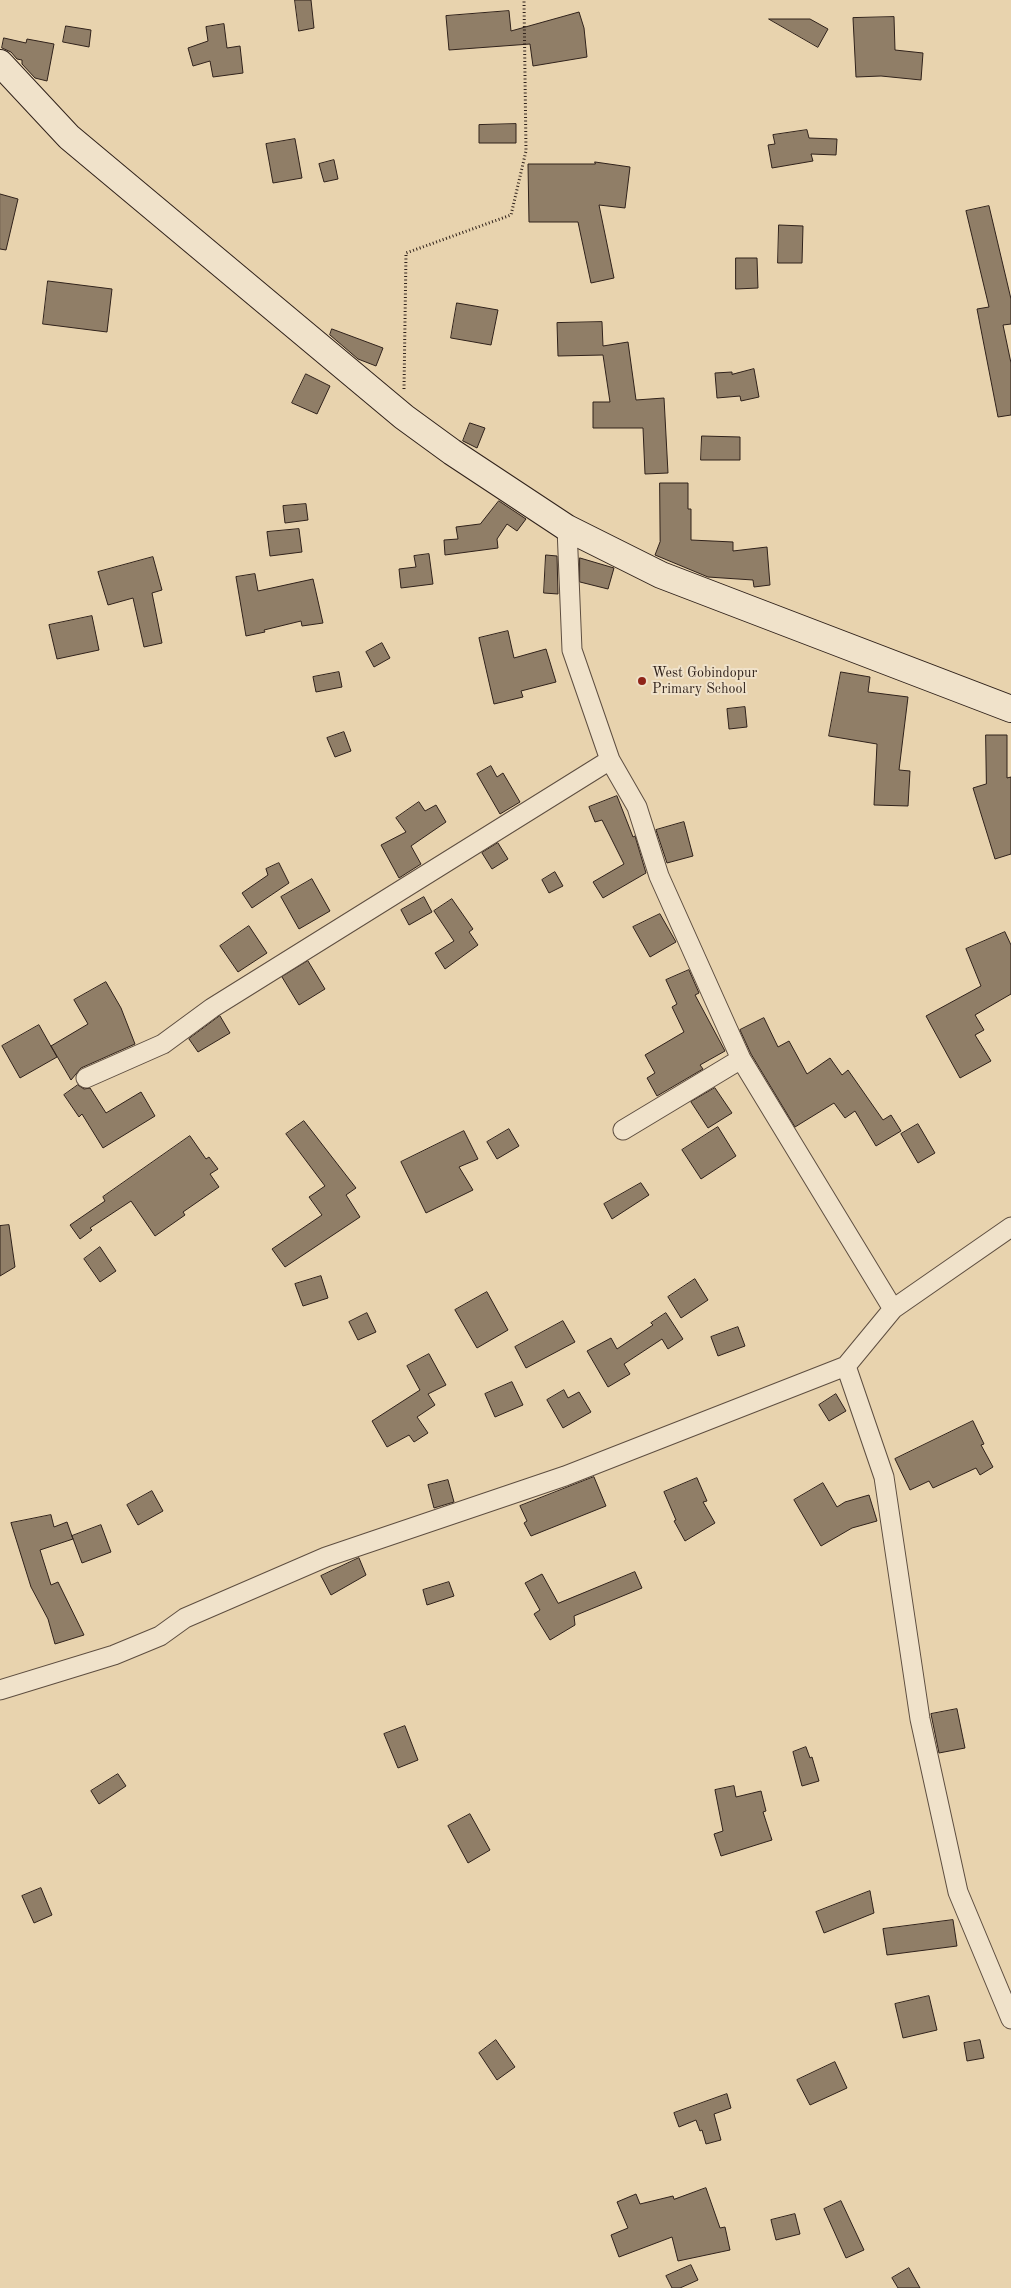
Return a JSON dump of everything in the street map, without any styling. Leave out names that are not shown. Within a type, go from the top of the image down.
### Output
[{"type":"main road","points":[[0,64],[69,137],[404,417],[452,452],[567,528],[661,575],[1011,709]]},
{"type":"street","points":[[567,528],[572,650],[610,760],[637,807],[659,876],[741,1059],[893,1309]]},
{"type":"street","points":[[86,1078],[163,1044],[212,1008],[610,760]]},
{"type":"street","points":[[622,1130],[741,1059]]},
{"type":"street","points":[[0,1690],[114,1655],[160,1636],[184,1618],[326,1557],[565,1476],[846,1366],[893,1309],[1011,1227]]},
{"type":"street","points":[[846,1366],[884,1477],[920,1719],[958,1892],[1011,2019]]},
{"type":"path","points":[[404,417],[406,253],[510,215],[526,151],[524,0]]},
{"type":"building","points":[[295,0],[311,0],[314,28],[299,31]]},
{"type":"building","points":[[509,11],[511,31],[579,12],[584,28],[587,57],[533,66],[530,44],[449,50],[446,16]]},
{"type":"building","points":[[894,17],[895,50],[923,53],[921,80],[881,76],[856,77],[853,18]]},
{"type":"building","points":[[769,19],[810,19],[828,29],[818,47]]},
{"type":"building","points":[[224,24],[227,48],[240,46],[243,73],[213,77],[210,61],[193,66],[188,48],[208,41],[206,27]]},
{"type":"building","points":[[66,26],[91,30],[89,47],[63,42]]},
{"type":"building","points":[[4,38],[26,43],[27,39],[54,44],[47,81],[35,78],[22,64],[22,60],[17,59],[11,52],[2,48]]},
{"type":"building","points":[[516,124],[516,143],[479,143],[479,125]]},
{"type":"building","points":[[807,130],[809,138],[837,139],[836,155],[811,154],[813,161],[772,168],[768,145],[775,144],[773,135]]},
{"type":"building","points":[[295,139],[302,178],[273,183],[266,144]]},
{"type":"building","points":[[334,160],[338,179],[324,182],[319,164]]},
{"type":"building","points":[[595,162],[630,167],[625,208],[599,205],[614,278],[591,283],[578,222],[529,222],[528,164],[595,164]]},
{"type":"building","points":[[0,194],[18,199],[6,250],[0,249]]},
{"type":"building","points":[[989,206],[1011,299],[1011,324],[1003,325],[1011,363],[1011,415],[998,417],[977,309],[989,307],[966,211]]},
{"type":"building","points":[[779,225],[803,226],[802,263],[778,263]]},
{"type":"building","points":[[736,258],[757,258],[758,288],[736,289]]},
{"type":"building","points":[[48,281],[112,289],[107,332],[43,324]]},
{"type":"building","points":[[457,303],[498,310],[491,345],[451,338]]},
{"type":"building","points":[[602,322],[603,346],[628,342],[636,400],[664,398],[668,473],[645,474],[643,428],[593,428],[593,402],[610,402],[603,355],[558,356],[557,323]]},
{"type":"building","points":[[332,329],[383,348],[376,366],[358,359],[330,335]]},
{"type":"building","points":[[754,369],[759,397],[741,401],[740,396],[717,398],[715,373],[732,372],[732,374]]},
{"type":"building","points":[[306,374],[330,386],[317,414],[292,403]]},
{"type":"building","points":[[470,423],[485,428],[477,448],[463,441]]},
{"type":"building","points":[[702,436],[740,437],[740,460],[701,460]]},
{"type":"building","points":[[660,483],[688,483],[688,509],[691,509],[691,540],[733,542],[733,551],[767,547],[770,585],[754,587],[753,580],[708,577],[655,555],[660,542]]},
{"type":"building","points":[[499,501],[526,519],[517,531],[507,524],[497,539],[498,548],[445,555],[444,540],[458,539],[456,527],[480,524]]},
{"type":"building","points":[[306,504],[308,520],[285,523],[283,506]]},
{"type":"building","points":[[299,529],[302,552],[270,556],[267,532]]},
{"type":"building","points":[[429,554],[433,584],[401,588],[399,569],[416,567],[414,556]]},
{"type":"building","points":[[546,555],[557,556],[558,594],[544,593]]},
{"type":"building","points":[[153,557],[162,590],[152,593],[162,643],[144,647],[133,598],[108,605],[98,572]]},
{"type":"building","points":[[580,558],[614,568],[608,589],[580,582]]},
{"type":"building","points":[[255,574],[258,591],[313,579],[323,623],[302,626],[301,621],[246,636],[236,577]]},
{"type":"building","points":[[92,616],[99,650],[57,659],[49,625]]},
{"type":"building","points":[[508,631],[514,658],[546,649],[556,682],[521,691],[523,697],[494,704],[479,638]]},
{"type":"building","points":[[382,643],[390,658],[374,667],[366,652]]},
{"type":"building","points":[[339,672],[342,687],[316,692],[313,677]]},
{"type":"building","points":[[841,672],[870,677],[868,692],[908,697],[899,770],[910,771],[908,806],[874,805],[877,744],[829,736]]},
{"type":"building","points":[[745,707],[747,727],[729,729],[727,709]]},
{"type":"building","points":[[344,732],[351,751],[335,757],[327,738]]},
{"type":"building","points":[[986,735],[1007,735],[1007,778],[1011,777],[1011,854],[995,859],[973,788],[986,784]]},
{"type":"building","points":[[491,766],[497,777],[503,773],[520,802],[500,814],[477,774]]},
{"type":"building","points":[[617,796],[633,837],[635,836],[646,873],[603,898],[593,882],[624,864],[602,820],[595,822],[589,807]]},
{"type":"building","points":[[419,802],[425,811],[436,805],[446,822],[411,846],[421,864],[399,878],[381,845],[406,832],[396,818]]},
{"type":"building","points":[[684,822],[693,856],[667,863],[656,830]]},
{"type":"building","points":[[498,843],[508,859],[492,869],[482,853]]},
{"type":"building","points":[[279,863],[289,883],[252,908],[242,893],[268,875],[266,869]]},
{"type":"building","points":[[555,872],[563,886],[549,893],[542,880]]},
{"type":"building","points":[[312,879],[330,911],[299,929],[281,897]]},
{"type":"building","points":[[424,897],[432,912],[409,925],[401,910]]},
{"type":"building","points":[[452,899],[473,929],[469,932],[478,945],[445,969],[435,953],[454,941],[434,911]]},
{"type":"building","points":[[660,914],[676,942],[650,957],[633,927]]},
{"type":"building","points":[[249,926],[267,953],[238,972],[220,946]]},
{"type":"building","points":[[1005,932],[1011,945],[1011,994],[975,1015],[984,1030],[975,1035],[991,1061],[960,1078],[926,1016],[981,986],[966,949]]},
{"type":"building","points":[[308,961],[325,989],[299,1005],[282,977]]},
{"type":"building","points":[[689,970],[699,993],[695,995],[725,1051],[700,1065],[703,1069],[657,1096],[647,1078],[655,1073],[645,1055],[684,1032],[672,1007],[677,1004],[666,980]]},
{"type":"building","points":[[106,982],[121,1008],[135,1044],[81,1068],[71,1080],[51,1046],[88,1024],[74,1000]]},
{"type":"building","points":[[220,1016],[230,1033],[198,1052],[189,1039]]},
{"type":"building","points":[[764,1018],[778,1047],[789,1041],[807,1074],[830,1058],[842,1075],[848,1070],[883,1120],[891,1115],[901,1131],[876,1146],[855,1111],[845,1118],[834,1103],[795,1127],[751,1054],[740,1030]]},
{"type":"building","points":[[39,1025],[57,1057],[20,1078],[2,1046]]},
{"type":"building","points":[[78,1085],[84,1089],[90,1088],[106,1113],[141,1092],[155,1116],[103,1148],[82,1114],[79,1117],[64,1095]]},
{"type":"building","points":[[715,1088],[732,1113],[708,1128],[691,1102]]},
{"type":"building","points":[[304,1121],[356,1188],[346,1195],[360,1217],[285,1267],[272,1249],[322,1215],[309,1197],[325,1186],[286,1134]]},
{"type":"building","points":[[918,1124],[935,1153],[918,1163],[901,1134]]},
{"type":"building","points":[[718,1127],[736,1156],[701,1179],[682,1150]]},
{"type":"building","points":[[509,1129],[519,1146],[497,1159],[487,1142]]},
{"type":"building","points":[[464,1131],[478,1159],[459,1167],[473,1190],[426,1213],[401,1162]]},
{"type":"building","points":[[190,1136],[206,1159],[209,1157],[218,1169],[210,1174],[219,1187],[183,1212],[185,1215],[155,1236],[131,1201],[90,1228],[92,1230],[80,1239],[70,1225],[105,1201],[103,1197]]},
{"type":"building","points":[[641,1183],[649,1195],[612,1219],[604,1204]]},
{"type":"building","points":[[9,1225],[15,1267],[0,1276],[0,1226]]},
{"type":"building","points":[[100,1247],[116,1271],[100,1282],[84,1259]]},
{"type":"building","points":[[321,1276],[328,1298],[303,1306],[295,1284]]},
{"type":"building","points":[[695,1279],[708,1300],[681,1318],[668,1297]]},
{"type":"building","points":[[487,1292],[508,1330],[477,1348],[455,1310]]},
{"type":"building","points":[[367,1313],[376,1332],[358,1340],[349,1322]]},
{"type":"building","points":[[666,1313],[683,1339],[668,1349],[662,1339],[624,1364],[630,1374],[608,1387],[587,1351],[611,1338],[617,1349],[653,1325],[651,1323]]},
{"type":"building","points":[[563,1321],[575,1342],[526,1368],[515,1347]]},
{"type":"building","points":[[738,1327],[745,1346],[718,1356],[711,1337]]},
{"type":"building","points":[[429,1354],[446,1385],[428,1394],[435,1405],[417,1417],[428,1433],[414,1442],[409,1435],[387,1447],[372,1421],[420,1390],[407,1366]]},
{"type":"building","points":[[512,1382],[523,1405],[495,1417],[485,1394]]},
{"type":"building","points":[[564,1390],[568,1398],[579,1392],[591,1412],[563,1428],[547,1400]]},
{"type":"building","points":[[836,1394],[846,1411],[829,1421],[819,1405]]},
{"type":"building","points":[[973,1421],[984,1444],[981,1445],[993,1467],[980,1475],[976,1468],[933,1488],[929,1481],[910,1490],[895,1459]]},
{"type":"building","points":[[594,1477],[606,1506],[531,1536],[524,1523],[527,1521],[520,1506]]},
{"type":"building","points":[[697,1478],[707,1501],[703,1502],[715,1523],[685,1541],[674,1521],[676,1520],[664,1492]]},
{"type":"building","points":[[448,1480],[454,1502],[434,1508],[428,1485]]},
{"type":"building","points":[[823,1483],[837,1507],[845,1502],[869,1495],[877,1521],[852,1528],[821,1546],[794,1500]]},
{"type":"building","points":[[152,1491],[163,1511],[138,1525],[127,1505]]},
{"type":"building","points":[[51,1515],[54,1527],[67,1522],[73,1539],[40,1550],[51,1585],[58,1582],[84,1635],[55,1644],[48,1619],[31,1587],[11,1523]]},
{"type":"building","points":[[101,1525],[111,1552],[82,1563],[72,1536]]},
{"type":"building","points":[[359,1558],[366,1575],[331,1595],[321,1576]]},
{"type":"building","points":[[635,1572],[642,1588],[574,1616],[575,1625],[550,1640],[534,1614],[540,1610],[525,1583],[542,1574],[558,1603]]},
{"type":"building","points":[[449,1582],[454,1596],[427,1605],[423,1590]]},
{"type":"building","points":[[957,1709],[965,1748],[939,1753],[931,1714]]},
{"type":"building","points":[[405,1726],[418,1760],[398,1768],[384,1734]]},
{"type":"building","points":[[806,1747],[810,1758],[812,1757],[819,1781],[802,1786],[793,1752]]},
{"type":"building","points":[[118,1774],[126,1786],[99,1804],[91,1791]]},
{"type":"building","points":[[734,1786],[736,1797],[761,1791],[766,1811],[763,1812],[772,1840],[721,1856],[714,1834],[723,1831],[715,1790]]},
{"type":"building","points":[[470,1814],[490,1850],[468,1863],[448,1826]]},
{"type":"building","points":[[41,1888],[52,1915],[34,1923],[22,1896]]},
{"type":"building","points":[[870,1891],[874,1913],[824,1933],[816,1912]]},
{"type":"building","points":[[953,1920],[957,1946],[887,1955],[883,1929]]},
{"type":"building","points":[[929,1996],[937,2030],[903,2038],[895,2004]]},
{"type":"building","points":[[496,2040],[515,2067],[497,2080],[479,2053]]},
{"type":"building","points":[[980,2040],[984,2058],[967,2061],[964,2043]]},
{"type":"building","points":[[835,2062],[847,2088],[810,2105],[797,2080]]},
{"type":"building","points":[[727,2094],[731,2108],[714,2114],[721,2140],[706,2144],[702,2130],[700,2131],[696,2120],[679,2127],[674,2113]]},
{"type":"building","points":[[706,2188],[720,2228],[725,2227],[730,2250],[678,2261],[672,2237],[619,2257],[611,2235],[628,2228],[617,2202],[636,2194],[640,2204],[673,2196],[674,2199]]},
{"type":"building","points":[[841,2201],[864,2250],[846,2258],[824,2209]]},
{"type":"building","points":[[795,2214],[800,2234],[776,2240],[771,2220]]},
{"type":"building","points":[[691,2265],[698,2280],[680,2288],[672,2288],[666,2276]]},
{"type":"building","points":[[909,2268],[920,2288],[898,2288],[892,2278]]},
{"type":"place","name":"West Gobindopur Primary School","points":[[642,681]]}]
